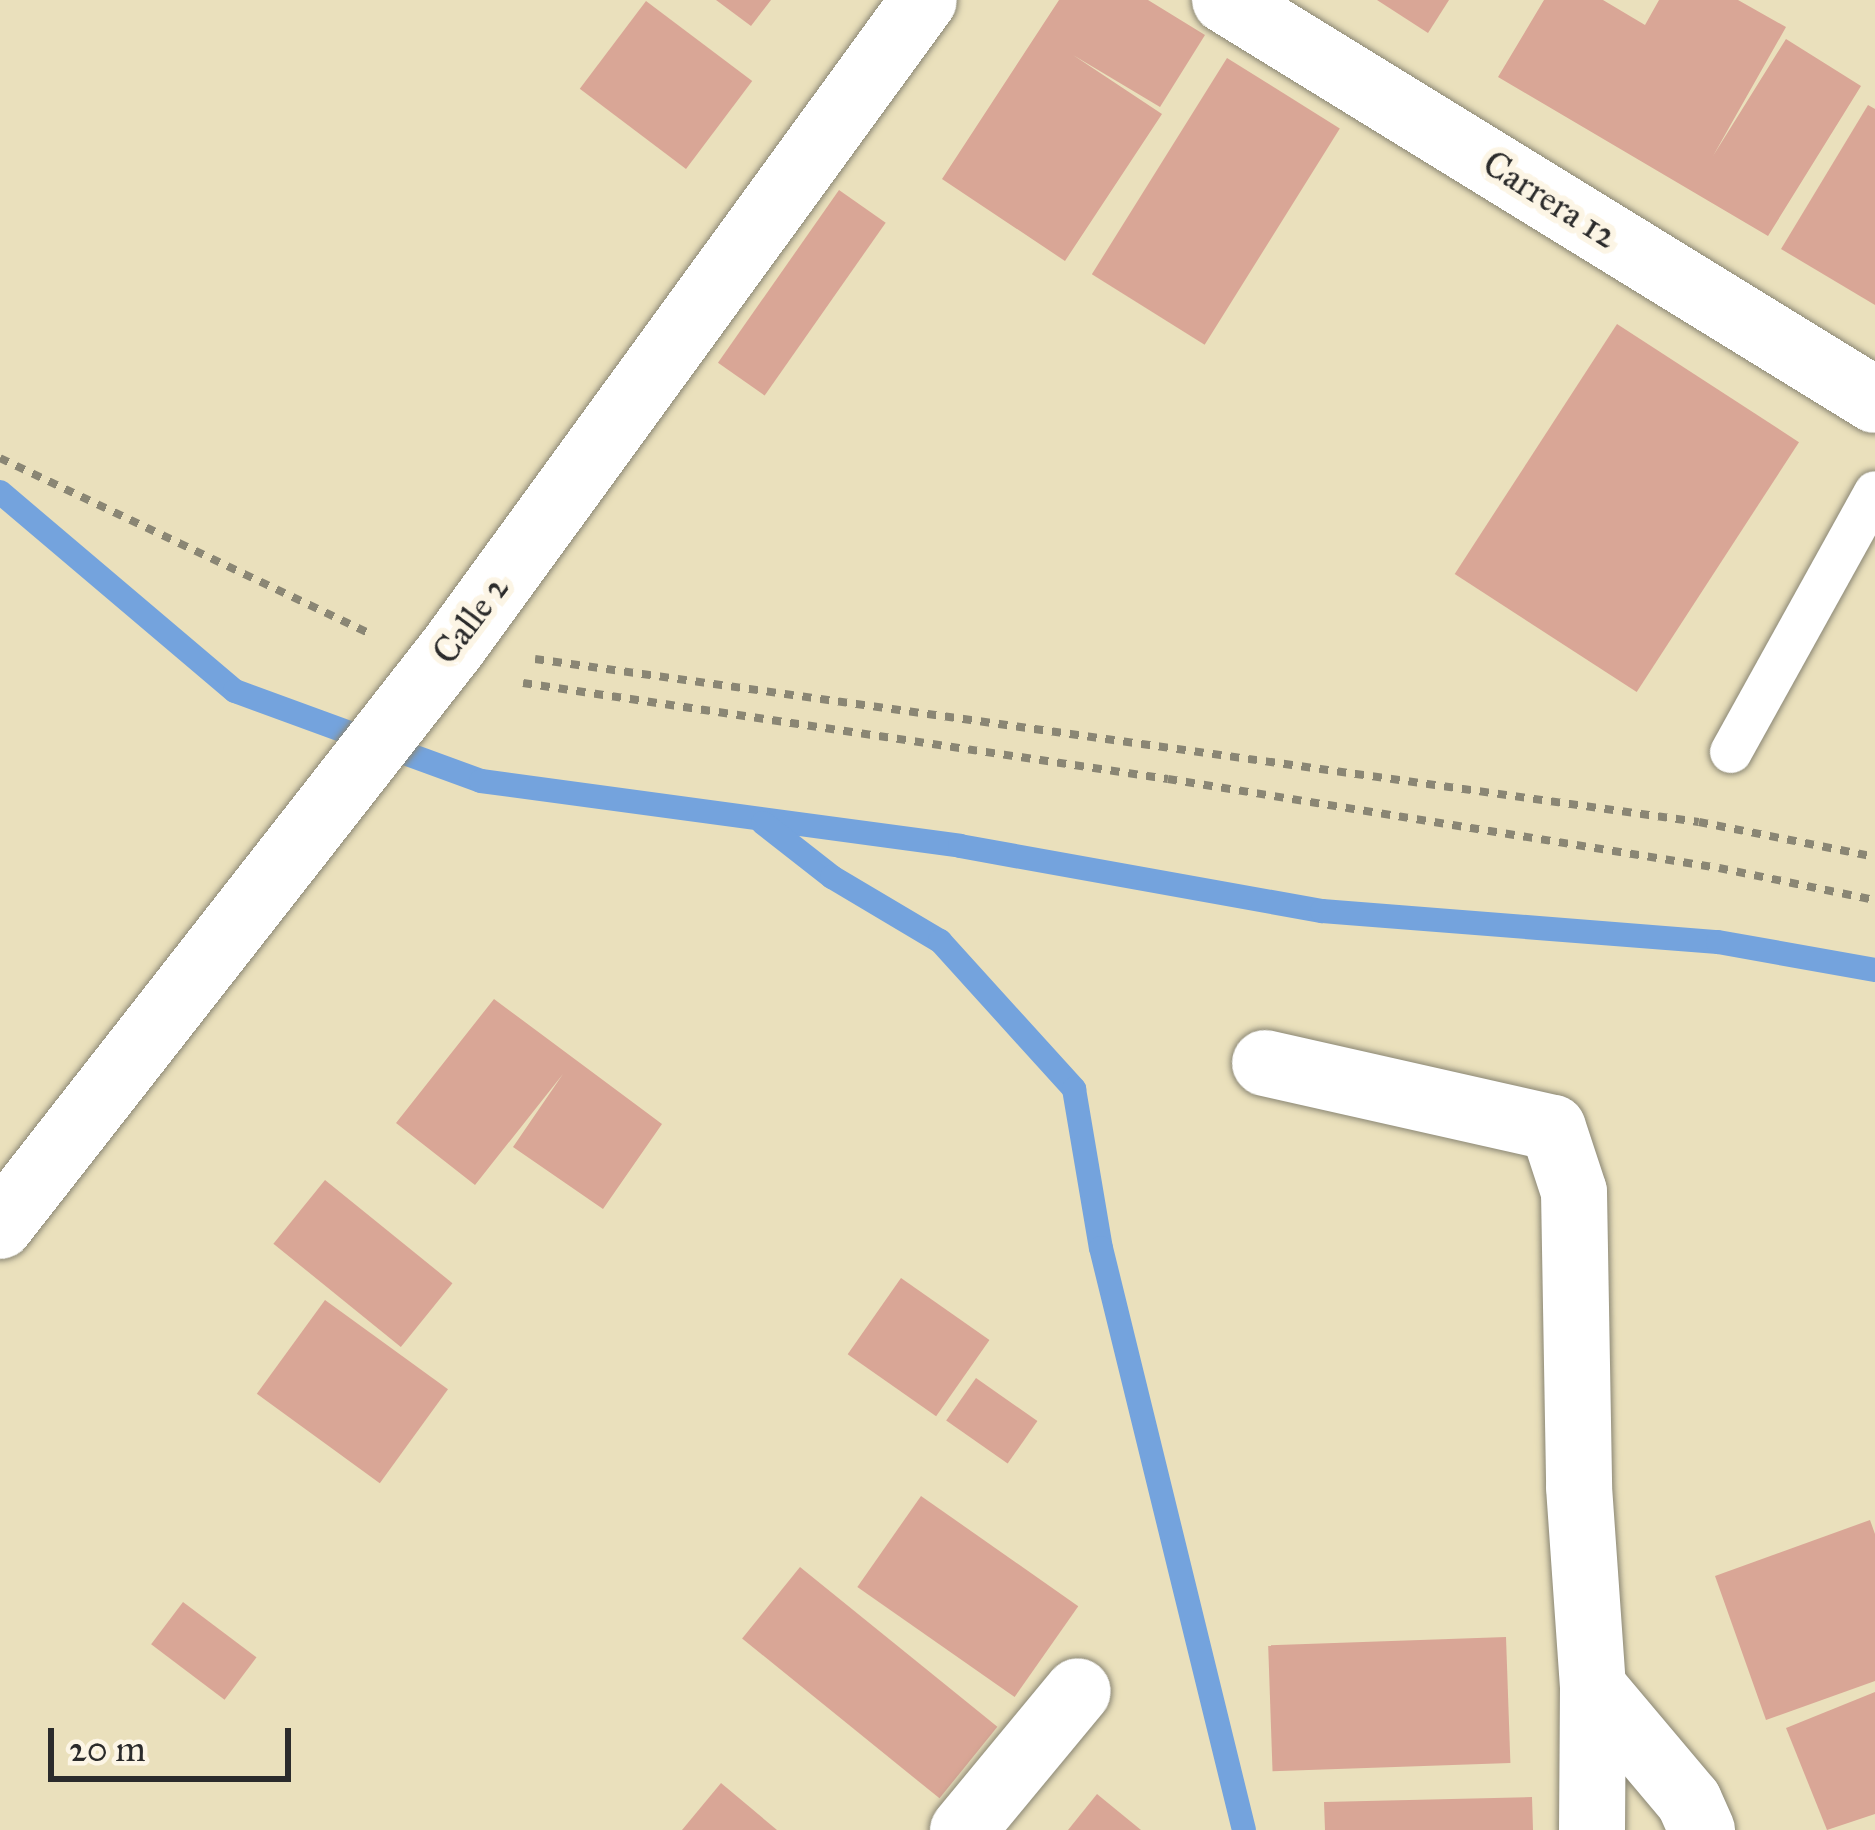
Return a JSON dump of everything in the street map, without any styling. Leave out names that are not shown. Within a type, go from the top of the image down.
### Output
[{"type":"street","name":"Calle 2","points":[[0,1226],[433,670],[924,0]]},
{"type":"street","name":"Carrera 12","points":[[1225,0],[1875,400]]},
{"type":"street","points":[[1265,1063],[1552,1128],[1574,1192],[1579,1487],[1593,1687],[1592,1830]]},
{"type":"street","points":[[1593,1687],[1689,1801],[1702,1830]]},
{"type":"street","points":[[963,1830],[1078,1691]]},
{"type":"lane","points":[[1731,752],[1875,492]]},
{"type":"path","points":[[0,458],[433,670],[1673,860],[1875,900]]},
{"type":"path","points":[[433,670],[1700,822],[1875,857]]},
{"type":"building","points":[[716,0],[771,0],[751,26]]},
{"type":"building","points":[[1059,0],[1148,0],[1205,35],[1160,107],[1073,55],[1162,114],[1065,261],[942,179]]},
{"type":"building","points":[[1377,0],[1449,0],[1428,33]]},
{"type":"building","points":[[1544,0],[1603,0],[1645,25],[1659,0],[1738,0],[1786,27],[1713,156],[1786,39],[1861,86],[1768,236],[1498,77]]},
{"type":"building","points":[[646,1],[752,81],[686,169],[580,89]]},
{"type":"building","points":[[1227,58],[1340,128],[1205,345],[1092,274]]},
{"type":"building","points":[[1868,105],[1875,109],[1875,305],[1781,249]]},
{"type":"building","points":[[839,190],[886,223],[765,396],[718,363]]},
{"type":"building","points":[[1617,324],[1799,442],[1637,692],[1455,574]]},
{"type":"building","points":[[494,999],[662,1124],[603,1209],[513,1147],[563,1074],[475,1185],[396,1123]]},
{"type":"building","points":[[325,1180],[452,1283],[401,1347],[273,1244]]},
{"type":"building","points":[[901,1278],[989,1340],[936,1416],[848,1354]]},
{"type":"building","points":[[325,1300],[448,1389],[380,1483],[257,1394]]},
{"type":"building","points":[[976,1378],[1037,1421],[1008,1464],[946,1421]]},
{"type":"building","points":[[921,1496],[1078,1606],[1015,1697],[857,1587]]},
{"type":"building","points":[[1870,1520],[1875,1534],[1875,1681],[1766,1720],[1715,1576]]},
{"type":"building","points":[[800,1567],[997,1727],[939,1798],[742,1638]]},
{"type":"building","points":[[183,1602],[256,1657],[225,1700],[151,1644]]},
{"type":"building","points":[[1506,1637],[1510,1763],[1273,1771],[1268,1645]]},
{"type":"building","points":[[1875,1692],[1875,1814],[1827,1830],[1786,1728]]},
{"type":"building","points":[[721,1783],[777,1830],[682,1830]]},
{"type":"building","points":[[1097,1794],[1141,1830],[1068,1830]]},
{"type":"building","points":[[1532,1797],[1533,1830],[1325,1830],[1324,1802]]},
{"type":"waterway","points":[[0,492],[235,691],[481,781],[960,846],[1322,911],[1718,942],[1875,970]]},
{"type":"waterway","points":[[763,823],[832,877],[940,941],[1074,1089],[1101,1248],[1244,1830]]}]
